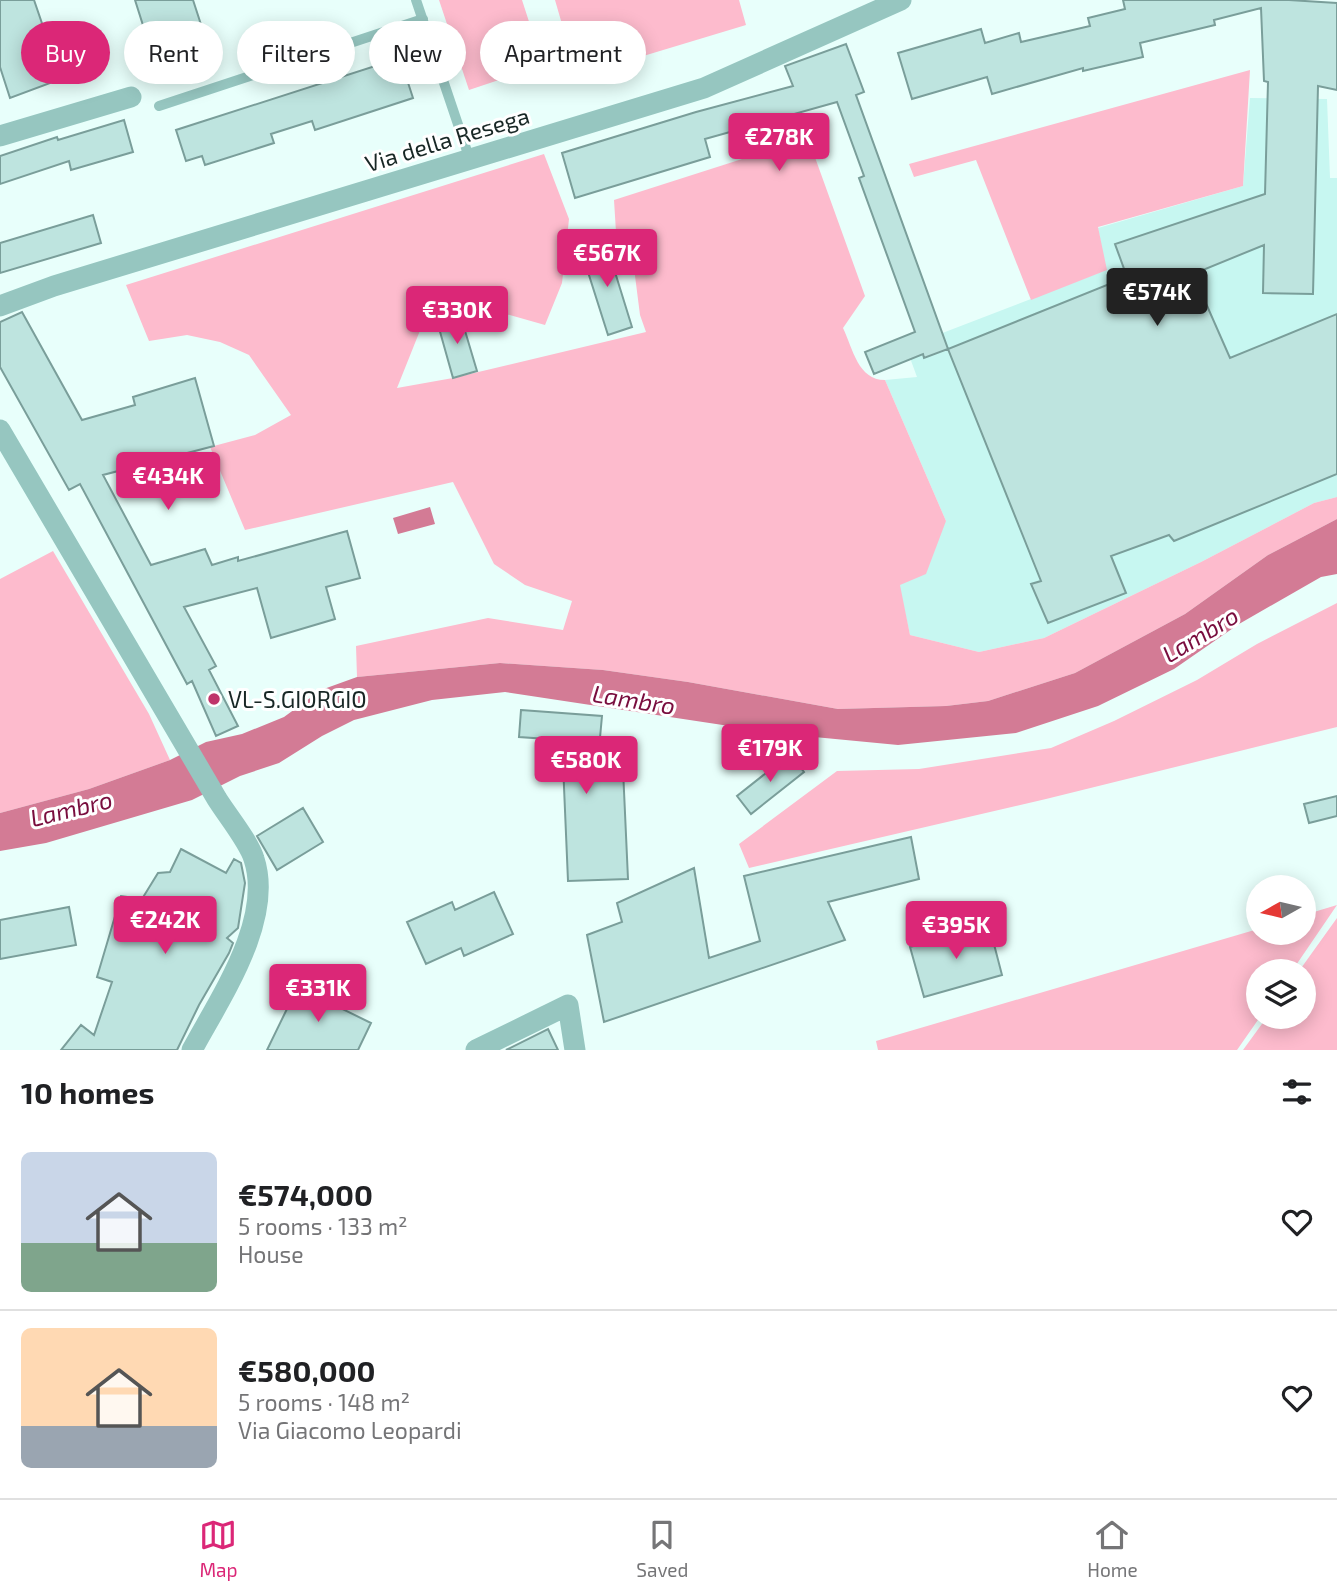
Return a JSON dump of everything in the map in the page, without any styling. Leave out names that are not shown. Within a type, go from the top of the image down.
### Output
[{"type":"street","name":"Via della Resega","points":[[0,306],[67,282],[704,88],[901,0]]},
{"type":"street","points":[[0,136],[131,97]]},
{"type":"street","points":[[0,430],[216,799],[254,858],[259,886],[254,923],[242,955],[192,1050]]},
{"type":"street","points":[[476,1050],[568,1005],[575,1050]]},
{"type":"lane","points":[[416,0],[470,160]]},
{"type":"lane","points":[[159,106],[422,19]]},
{"type":"shaded area","points":[[439,0],[522,0],[529,21],[480,21],[480,84],[487,84],[469,90],[466,81],[466,21],[446,21]]},
{"type":"shaded area","points":[[555,0],[739,0],[746,25],[646,55],[646,21],[561,21]]},
{"type":"shaded area","points":[[1250,70],[1243,186],[1098,227],[1107,270],[1031,300],[976,160],[914,177],[909,164]]},
{"type":"shaded area","points":[[1250,98],[1327,99],[1330,178],[1337,178],[1337,497],[1314,503],[1201,562],[1044,638],[979,652],[910,635],[899,585],[946,521],[885,380],[917,377],[906,347],[1106,270],[1098,228],[1243,186]]},
{"type":"shaded area","points":[[808,138],[865,296],[843,328],[862,369],[876,379],[885,380],[946,521],[926,574],[900,585],[910,635],[979,652],[1044,638],[1201,562],[1314,503],[1337,497],[1337,519],[1268,555],[1185,614],[1075,673],[988,701],[946,706],[838,709],[603,670],[500,663],[357,677],[356,646],[488,618],[563,630],[572,601],[525,585],[494,564],[453,482],[245,530],[210,447],[255,435],[291,415],[249,355],[220,342],[187,335],[149,341],[126,285],[544,154],[569,219],[562,283],[545,325],[456,300],[431,303],[397,388],[453,378],[646,332],[640,315],[634,268],[616,232],[614,200]]},
{"type":"shaded area","points":[[53,551],[149,714],[170,760],[89,789],[0,813],[0,579]]},
{"type":"shaded area","points":[[1337,603],[1337,727],[1046,799],[749,868],[739,844],[837,771],[919,769],[1051,748],[1114,721],[1197,680],[1257,644]]},
{"type":"shaded area","points":[[1337,905],[1316,936],[1316,911]]},
{"type":"shaded area","points":[[1337,918],[1337,1050],[1243,1050],[1258,1029],[1316,1029],[1316,959],[1308,959]]},
{"type":"shaded area","points":[[1246,933],[1246,945],[1310,945],[1300,959],[1246,959],[1246,1029],[1252,1029],[1237,1050],[878,1050],[876,1041]]},
{"type":"water","points":[[430,507],[435,524],[398,534],[393,518]]},
{"type":"water","name":"Lambro","points":[[1337,519],[1337,574],[1321,577],[1239,624],[1174,669],[1098,706],[1016,733],[898,745],[783,734],[505,692],[432,700],[354,720],[279,763],[240,776],[192,800],[46,843],[0,851],[0,813],[89,789],[170,760],[206,742],[242,734],[284,717],[321,690],[357,677],[500,663],[603,670],[838,709],[946,706],[988,701],[1075,673],[1185,614],[1268,555]]},
{"type":"building","points":[[0,0],[34,0],[41,21],[21,21],[21,84],[48,84],[10,98],[0,67]]},
{"type":"building","points":[[135,0],[193,0],[200,21],[142,21]]},
{"type":"building","points":[[1123,0],[1289,0],[1337,3],[1337,90],[1318,86],[1313,294],[1263,293],[1264,245],[1193,274],[1230,358],[1337,314],[1337,474],[1174,541],[1169,535],[1111,556],[1126,593],[1048,623],[1031,584],[1041,581],[948,349],[1127,277],[1115,244],[1265,194],[1268,82],[1264,81],[1261,8],[1214,20],[1215,25],[1140,43],[1143,57],[1083,71],[1083,68],[992,94],[987,77],[912,99],[898,53],[981,29],[985,43],[1019,33],[1021,42],[1090,26],[1088,18],[1125,9]]},
{"type":"building","points":[[846,44],[864,92],[856,95],[948,349],[924,358],[923,354],[874,374],[865,352],[915,332],[859,178],[864,176],[837,102],[705,139],[710,157],[575,198],[562,153],[793,86],[785,66]]},
{"type":"building","points":[[369,68],[369,84],[408,84],[413,98],[315,130],[312,121],[271,134],[274,143],[205,165],[202,156],[186,161],[176,130],[319,84],[355,84],[355,72]]},
{"type":"building","points":[[124,120],[133,152],[71,170],[69,161],[0,184],[0,156],[57,137],[58,140]]},
{"type":"building","points":[[93,215],[101,243],[0,273],[0,243]]},
{"type":"building","points":[[606,243],[632,327],[608,335],[581,250]]},
{"type":"building","points":[[22,312],[82,420],[135,405],[133,397],[195,378],[214,446],[103,475],[151,565],[205,549],[212,565],[238,557],[238,561],[347,531],[360,578],[326,587],[335,619],[271,638],[257,588],[184,607],[216,666],[209,670],[238,726],[216,736],[192,681],[187,684],[80,484],[69,490],[0,367],[0,322]]},
{"type":"building","points":[[460,314],[477,371],[453,378],[437,321]]},
{"type":"building","points":[[521,710],[602,716],[597,770],[623,769],[628,879],[568,881],[562,740],[519,737]]},
{"type":"building","points":[[790,754],[804,772],[751,814],[737,796]]},
{"type":"building","points":[[1337,796],[1337,816],[1309,823],[1304,804]]},
{"type":"building","points":[[303,808],[323,842],[277,870],[257,836]]},
{"type":"building","points":[[911,837],[919,879],[828,902],[845,940],[604,1022],[587,935],[622,922],[617,903],[694,868],[709,958],[760,941],[744,876]]},
{"type":"building","points":[[181,849],[226,873],[234,859],[241,863],[245,883],[238,928],[227,938],[233,943],[229,953],[177,1050],[61,1050],[81,1025],[94,1035],[112,982],[97,977],[121,896],[142,899],[158,873],[170,872]]},
{"type":"building","points":[[494,892],[513,934],[464,956],[461,948],[426,964],[407,922],[452,902],[455,910]]},
{"type":"building","points":[[69,907],[76,945],[0,959],[0,920]]},
{"type":"building","points":[[989,925],[1002,975],[924,997],[910,947]]},
{"type":"building","points":[[302,978],[326,989],[322,999],[371,1023],[358,1050],[267,1050]]},
{"type":"building","points":[[548,1029],[558,1050],[506,1050]]},
{"type":"place","name":"VL-S.GIORGIO","points":[[214,699]]}]
